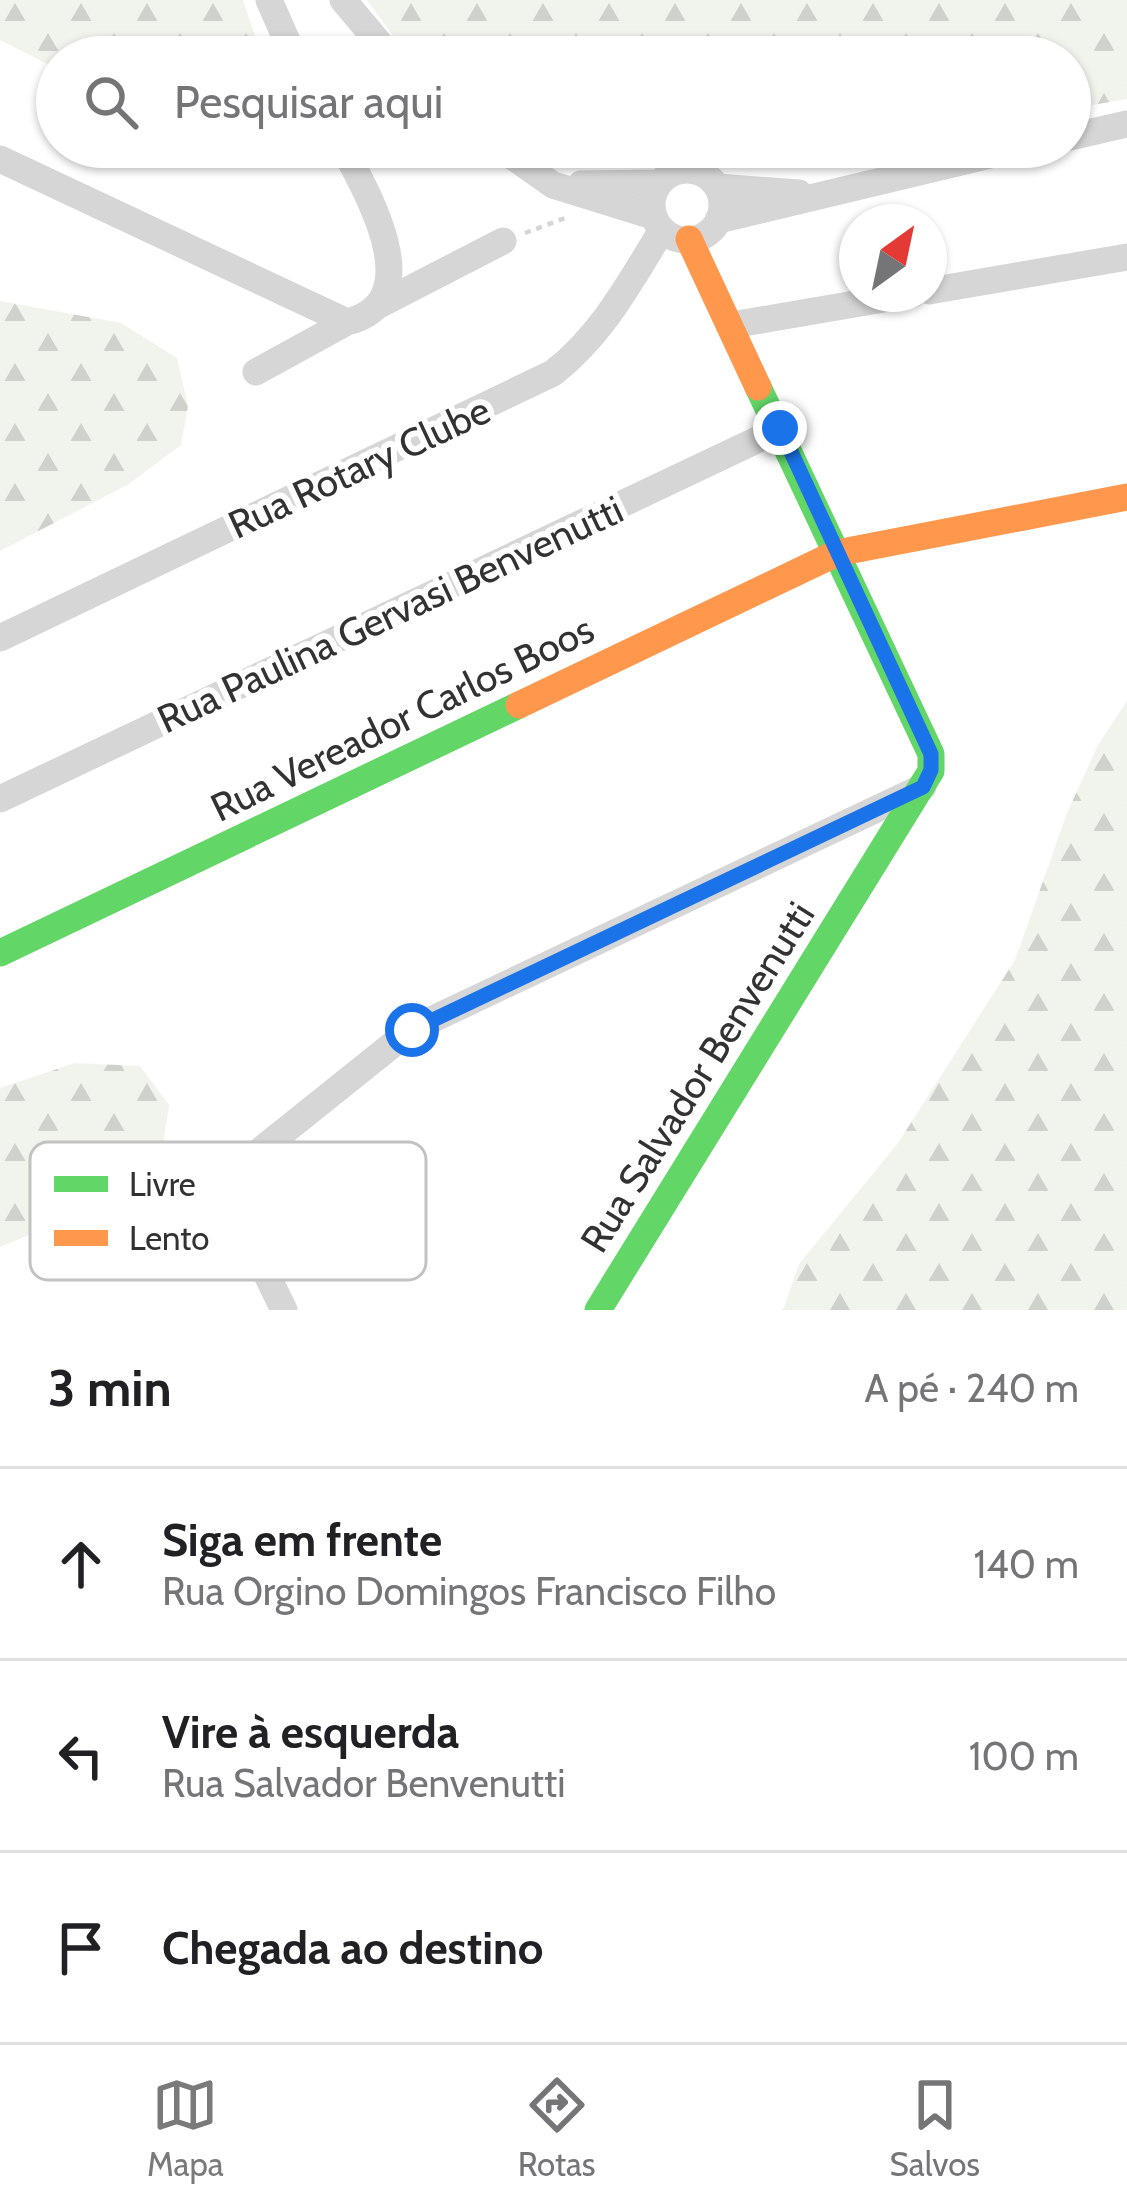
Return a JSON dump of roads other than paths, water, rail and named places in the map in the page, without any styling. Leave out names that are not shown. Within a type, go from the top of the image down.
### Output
[{"type":"street","points":[[269,0],[285,36]]},
{"type":"street","points":[[343,0],[373,36]]},
{"type":"street","points":[[1091,132],[1127,124]]},
{"type":"street","points":[[0,159],[347,322]]},
{"type":"street","points":[[353,168],[387,241],[389,268],[379,305]]},
{"type":"street","points":[[529,168],[553,185],[668,228],[931,168]]},
{"type":"street","points":[[553,185],[659,182],[689,170],[717,187],[815,194]]},
{"type":"street","points":[[271,1142],[412,1030],[923,787],[931,770],[931,754],[732,325],[668,228],[659,182]]},
{"type":"street","points":[[717,187],[718,220]]},
{"type":"street","name":"Rua Rotary Clube","points":[[0,638],[553,373],[604,322],[668,228]]},
{"type":"street","points":[[256,372],[503,241]]},
{"type":"street","points":[[947,288],[1127,257]]},
{"type":"street","points":[[732,325],[839,307]]},
{"type":"street","name":"Rua Paulina Gervasi Benvenutti","points":[[0,799],[780,428]]},
{"type":"street","name":"Rua Vereador Carlos Boos","points":[[0,953],[837,553],[1127,497]]},
{"type":"street","name":"Rua Salvador Benvenutti","points":[[598,1310],[923,787]]},
{"type":"street","points":[[269,1280],[284,1310]]}]
